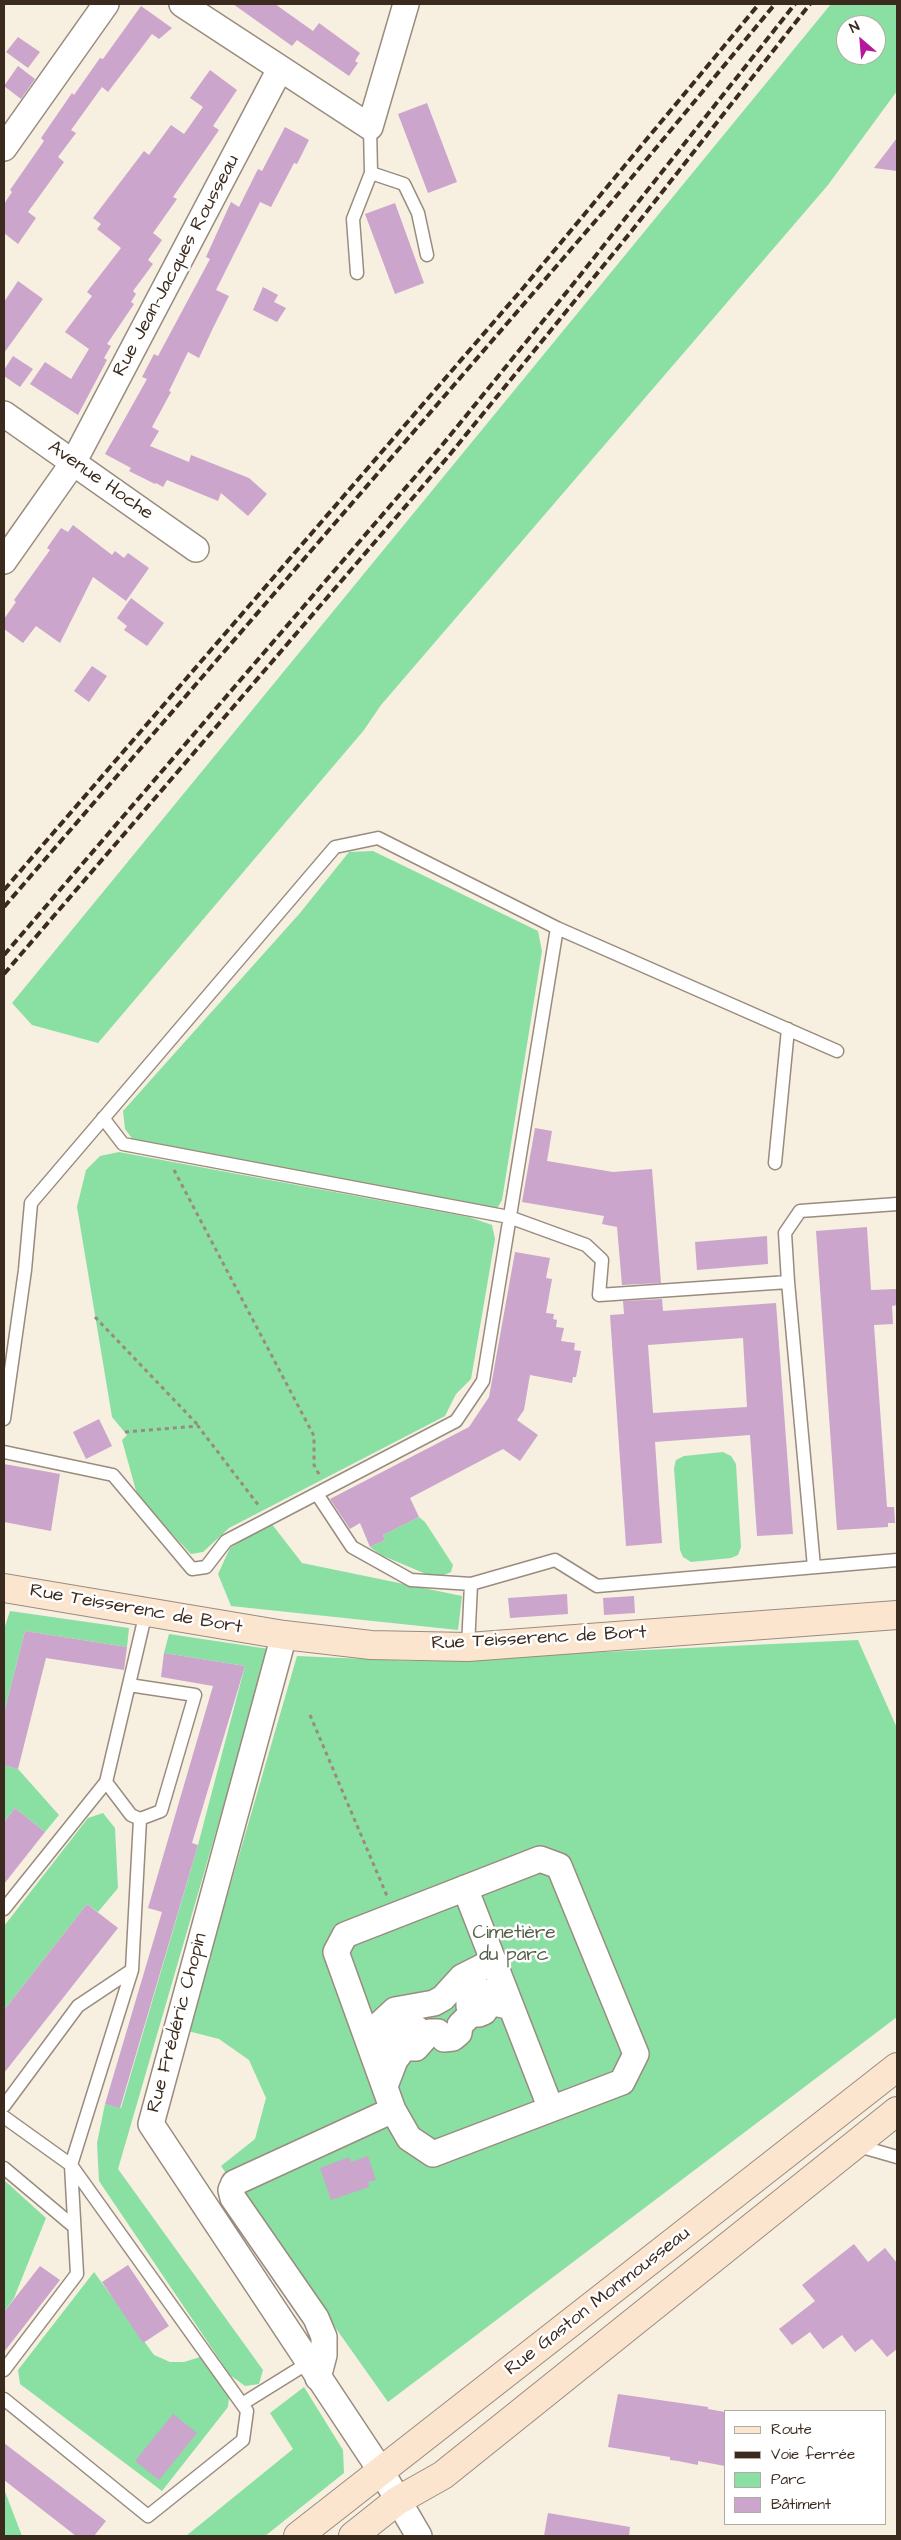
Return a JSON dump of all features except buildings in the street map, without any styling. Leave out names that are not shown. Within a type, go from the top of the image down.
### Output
[{"type":"main road","name":"Rue Teisserenc de Bort","points":[[4,1588],[284,1635],[371,1644],[468,1647],[897,1615]]},
{"type":"main road","name":"Rue Gaston Monmousseau","points":[[298,2536],[897,2067]]},
{"type":"main road","name":"Rue Gaston Monmousseau","points":[[353,2536],[398,2501],[443,2474],[897,2111]]},
{"type":"street","points":[[4,148],[106,4]]},
{"type":"street","points":[[182,4],[370,127],[406,4]]},
{"type":"street","name":"Rue Jean-Jacques Rousseau","points":[[4,561],[73,463],[280,69]]},
{"type":"street","name":"Avenue Hoche","points":[[4,414],[196,549]]},
{"type":"street","name":"Rue Frédéric Chopin","points":[[284,1635],[151,2124],[313,2371],[382,2471],[419,2536]]},
{"type":"street","points":[[540,1859],[558,1866],[636,2054],[622,2082],[432,2154],[409,2138],[393,2110],[336,1952],[345,1935],[465,1888],[540,1859]]},
{"type":"street","points":[[465,1888],[494,1961]]},
{"type":"street","points":[[381,2076],[381,2023],[396,2010],[434,2003],[443,1998],[462,1976],[494,1961]]},
{"type":"street","points":[[381,2076],[395,2060],[457,2024],[494,1961]]},
{"type":"street","points":[[457,2024],[551,2109]]},
{"type":"street","points":[[313,2371],[324,2355],[324,2337],[316,2318],[233,2198],[231,2190],[234,2183],[393,2110]]},
{"type":"lane","points":[[357,273],[353,219],[371,173],[370,127]]},
{"type":"lane","points":[[371,173],[404,184],[418,212],[427,254]]},
{"type":"lane","points":[[4,1419],[25,1270],[31,1203],[335,847],[378,838],[557,928],[837,1051]]},
{"type":"lane","points":[[4,1452],[113,1475],[192,1570],[206,1567],[226,1541],[456,1421],[483,1381],[557,928]]},
{"type":"lane","points":[[775,1163],[788,1029]]},
{"type":"lane","points":[[103,1118],[123,1144],[509,1217],[586,1245],[602,1260],[599,1295],[788,1282]]},
{"type":"lane","points":[[814,1567],[785,1233],[800,1211],[897,1204]]},
{"type":"lane","points":[[322,1491],[352,1546],[411,1580],[471,1584],[555,1560],[598,1586],[897,1560]]},
{"type":"lane","points":[[468,1647],[471,1584]]},
{"type":"lane","points":[[4,1909],[106,1782],[146,1612]]},
{"type":"lane","points":[[106,1782],[131,1815],[140,1819],[161,1811],[195,1695],[129,1685]]},
{"type":"lane","points":[[4,2370],[77,2274],[72,2225],[71,2165],[132,1970],[140,1819]]},
{"type":"lane","points":[[4,2106],[78,2006],[132,1970]]},
{"type":"lane","points":[[4,2117],[71,2165],[248,2411],[243,2440],[148,2516],[4,2398]]},
{"type":"lane","points":[[855,2145],[897,2157]]},
{"type":"lane","points":[[4,2168],[72,2225]]},
{"type":"lane","points":[[242,2404],[313,2371]]},
{"type":"path","points":[[164,1152],[314,1436],[314,1465],[322,1491]]},
{"type":"path","points":[[96,1317],[198,1426],[269,1518]]},
{"type":"path","points":[[125,1432],[198,1426]]},
{"type":"path","points":[[310,1715],[395,1915]]},
{"type":"green space","points":[[831,4],[897,4],[897,91],[828,185],[381,705],[364,730],[98,1043],[32,1025],[12,1003]]},
{"type":"green space","points":[[373,851],[538,931],[542,951],[502,1200],[498,1207],[489,1211],[137,1145],[125,1129],[123,1111],[300,913],[349,852]]},
{"type":"green space","points":[[119,1152],[469,1217],[492,1225],[495,1239],[471,1379],[456,1394],[445,1416],[229,1528],[203,1552],[191,1554],[138,1498],[122,1440],[127,1435],[112,1417],[77,1207],[86,1170],[100,1156]]},
{"type":"green space","points":[[723,1452],[731,1456],[736,1464],[741,1547],[738,1555],[731,1558],[691,1562],[683,1557],[680,1550],[674,1468],[676,1460],[684,1456]]},
{"type":"green space","points":[[419,1517],[425,1522],[453,1565],[451,1572],[442,1576],[426,1574],[381,1555],[370,1547],[385,1540],[383,1535]]},
{"type":"green space","points":[[271,1523],[302,1563],[462,1596],[458,1630],[231,1606],[218,1574],[230,1548]]},
{"type":"green space","points":[[10,1611],[129,1628],[127,1647],[25,1631],[4,1713],[4,1629]]},
{"type":"green space","points":[[169,1634],[269,1649],[118,2169],[263,2370],[259,2384],[245,2386],[230,2375],[99,2181],[97,2143],[105,2104],[121,2108],[198,1845],[245,1666],[164,1653]]},
{"type":"green space","name":"Cimetière du parc","points":[[858,1640],[897,1728],[897,2017],[388,2402],[221,2166],[255,2139],[266,2098],[249,2060],[219,2039],[188,2031],[297,1656],[412,1661]]},
{"type":"green space","points":[[4,1765],[18,1769],[59,1815],[45,1832],[15,1808],[4,1822]]},
{"type":"green space","points":[[103,1813],[115,1828],[118,1888],[98,1912],[87,1904],[4,2010],[4,1926],[88,1818]]},
{"type":"green space","points":[[4,2180],[46,2218],[14,2298],[4,2312]]},
{"type":"green space","points":[[94,2272],[154,2355],[170,2362],[184,2362],[200,2357],[229,2397],[228,2407],[162,2491],[20,2384],[18,2370]]},
{"type":"green space","points":[[304,2387],[343,2450],[344,2473],[265,2536],[186,2536],[293,2449],[270,2413]]},
{"type":"green space","points":[[4,2489],[22,2536],[4,2536]]},
{"type":"railway","points":[[4,890],[524,287],[759,4]]},
{"type":"railway","points":[[4,907],[604,211],[775,4]]},
{"type":"railway","points":[[4,955],[439,449],[574,283],[795,4]]},
{"type":"railway","points":[[4,974],[447,458],[630,233],[810,4]]}]
